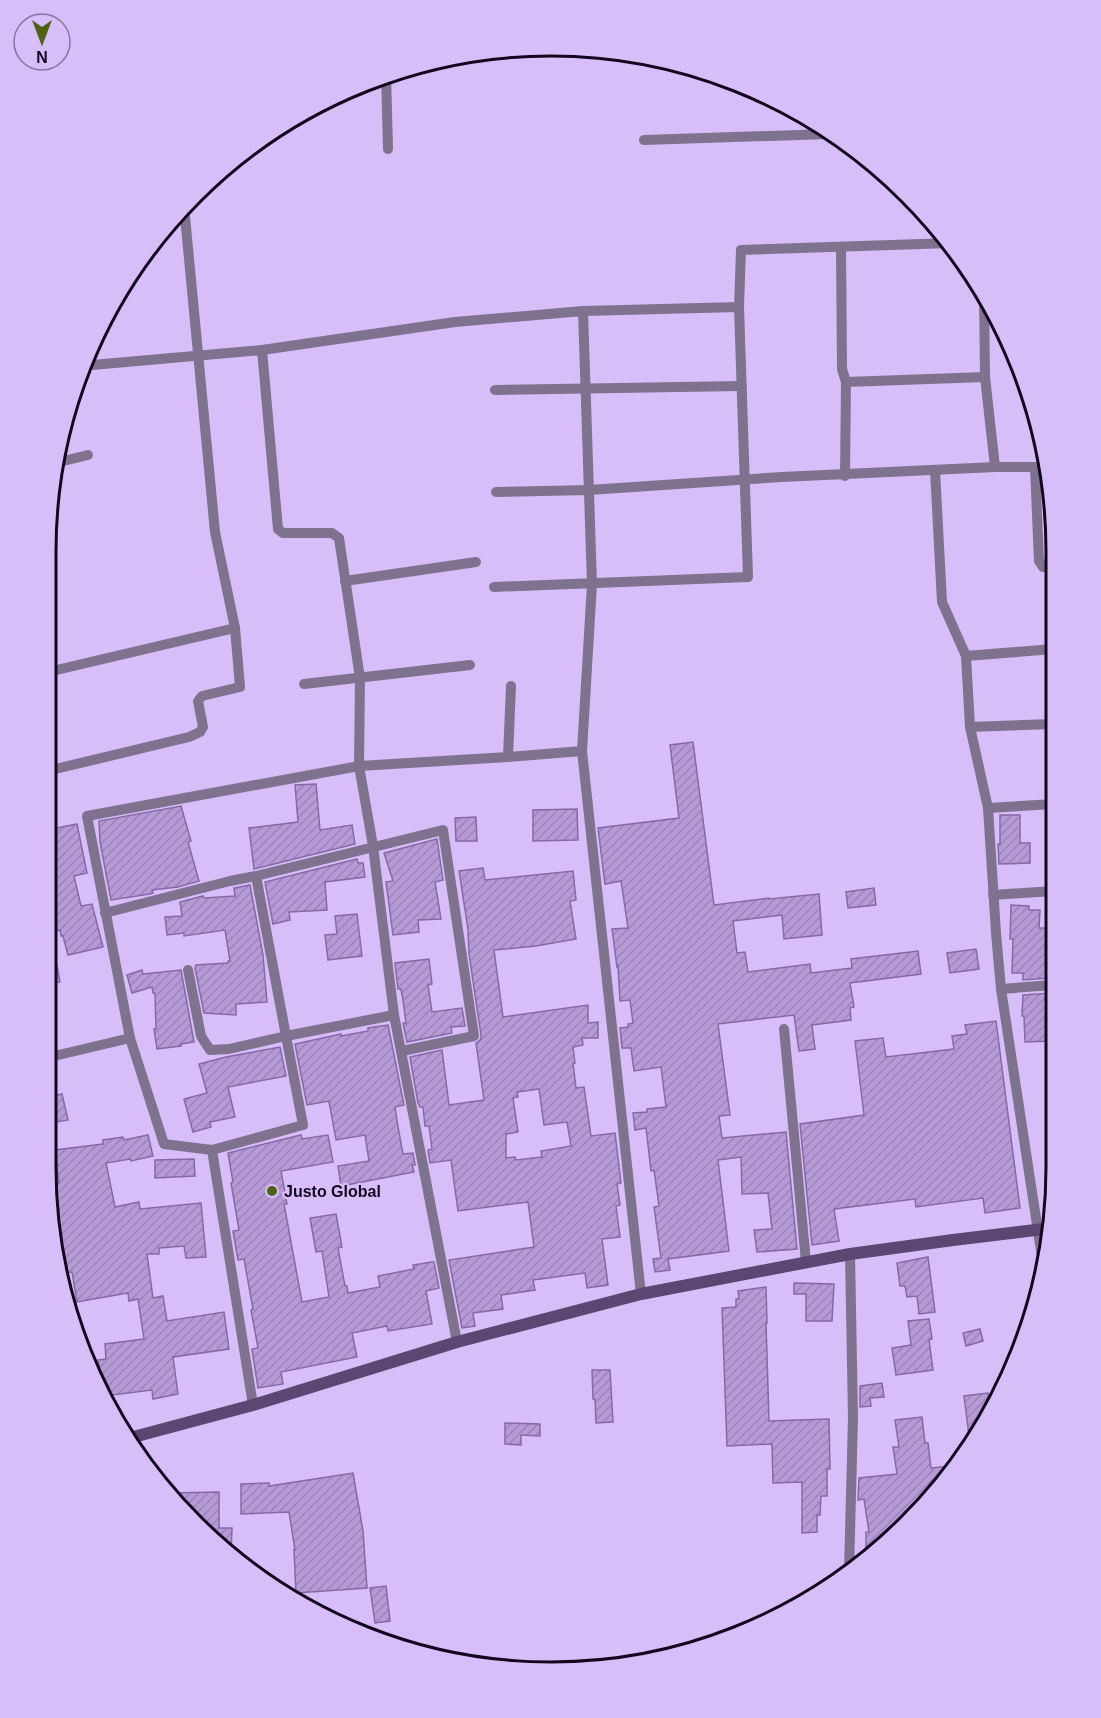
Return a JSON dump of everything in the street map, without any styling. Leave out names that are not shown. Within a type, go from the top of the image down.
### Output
[{"type":"street","points":[[386,84],[388,149]]},
{"type":"street","points":[[644,140],[817,133]]},
{"type":"street","points":[[56,769],[189,737],[200,732],[203,726],[198,701],[202,696],[240,687],[235,628],[215,532],[185,216]]},
{"type":"street","points":[[494,587],[748,577],[739,307],[741,250],[939,243]]},
{"type":"street","points":[[841,247],[842,369],[846,382],[845,476]]},
{"type":"street","points":[[91,365],[262,350],[455,322],[583,311],[739,307]]},
{"type":"street","points":[[583,311],[592,584],[582,751],[641,1294]]},
{"type":"street","points":[[984,313],[985,377],[995,467]]},
{"type":"street","points":[[262,350],[278,529],[284,532],[332,533],[339,538],[360,678],[359,766],[373,846],[394,1015],[457,1342]]},
{"type":"street","points":[[846,382],[985,377]]},
{"type":"street","points":[[495,390],[742,386]]},
{"type":"street","points":[[64,461],[88,455]]},
{"type":"street","points":[[496,492],[589,490],[744,479],[1038,467]]},
{"type":"street","points":[[935,470],[942,602],[966,656],[970,728],[988,808],[1001,989],[1040,1238]]},
{"type":"street","points":[[1041,484],[1039,561],[1043,567],[1046,567]]},
{"type":"street","points":[[345,581],[476,561]]},
{"type":"street","points":[[56,670],[235,628]]},
{"type":"street","points":[[966,656],[1046,650]]},
{"type":"street","points":[[304,684],[470,665]]},
{"type":"street","points":[[508,758],[511,686]]},
{"type":"street","points":[[970,728],[1046,724]]},
{"type":"street","points":[[256,876],[303,1125],[212,1150],[164,1144],[130,1038],[87,816],[359,766],[508,758],[582,751]]},
{"type":"street","points":[[988,808],[1046,804]]},
{"type":"street","points":[[105,913],[443,830],[474,1036],[402,1051]]},
{"type":"street","points":[[993,895],[1046,891]]},
{"type":"street","points":[[188,970],[201,1036],[210,1050],[394,1015]]},
{"type":"street","points":[[1001,989],[1046,986]]},
{"type":"street","points":[[784,1029],[806,1262]]},
{"type":"street","points":[[56,1056],[130,1038]]},
{"type":"street","points":[[212,1150],[253,1405]]},
{"type":"street","points":[[135,1437],[253,1405],[457,1342],[641,1294],[850,1254],[1039,1230]]},
{"type":"street","points":[[849,1562],[853,1418],[850,1254]]},
{"type":"building","points":[[693,742],[714,905],[819,894],[822,935],[784,939],[782,915],[733,921],[737,953],[745,952],[748,972],[810,964],[811,973],[852,968],[851,959],[918,951],[921,974],[850,983],[854,1007],[850,1008],[851,1020],[812,1025],[815,1049],[799,1051],[794,1015],[718,1024],[730,1115],[719,1116],[722,1138],[786,1132],[797,1249],[757,1252],[754,1230],[772,1229],[768,1193],[742,1194],[741,1157],[718,1160],[729,1251],[668,1259],[670,1270],[655,1272],[653,1259],[661,1258],[654,1207],[659,1206],[654,1170],[651,1171],[646,1128],[635,1130],[633,1113],[666,1107],[661,1067],[634,1071],[631,1048],[622,1048],[620,1028],[628,1027],[628,1024],[633,1023],[630,1000],[620,1001],[618,966],[612,929],[628,928],[621,881],[605,884],[598,828],[679,818],[670,745]]},
{"type":"building","points":[[316,784],[320,830],[352,825],[355,844],[254,869],[249,828],[298,822],[295,785]]},
{"type":"building","points":[[181,806],[199,881],[178,887],[152,890],[153,893],[150,894],[111,900],[100,842],[99,821]]},
{"type":"building","points":[[577,809],[578,840],[533,841],[533,810]]},
{"type":"building","points":[[1000,815],[1020,815],[1020,843],[1030,843],[1030,863],[999,864]]},
{"type":"building","points":[[476,817],[477,841],[456,841],[455,818]]},
{"type":"building","points":[[77,824],[87,873],[74,876],[81,906],[92,904],[103,947],[68,955],[63,936],[60,930],[56,931],[56,828]]},
{"type":"building","points":[[437,839],[443,880],[435,882],[441,919],[418,920],[419,932],[393,935],[386,882],[393,881],[384,853]]},
{"type":"building","points":[[357,859],[358,863],[363,863],[365,877],[325,882],[327,910],[289,912],[290,920],[273,924],[265,882]]},
{"type":"building","points":[[483,868],[485,880],[573,871],[576,900],[570,901],[576,939],[494,950],[503,1017],[588,1005],[588,1023],[598,1022],[598,1038],[582,1038],[583,1045],[573,1047],[576,1088],[584,1087],[591,1136],[615,1133],[621,1183],[617,1184],[620,1205],[616,1206],[620,1237],[602,1239],[608,1285],[587,1288],[585,1273],[533,1280],[535,1290],[501,1295],[503,1309],[473,1313],[475,1326],[462,1328],[449,1260],[534,1247],[528,1202],[458,1211],[451,1160],[430,1163],[428,1150],[432,1149],[429,1126],[425,1126],[423,1107],[420,1107],[418,1103],[410,1057],[442,1050],[449,1105],[484,1100],[476,1043],[481,1039],[481,1035],[459,871]],"holes":[[[539,1089],[544,1125],[567,1122],[571,1146],[541,1151],[542,1157],[516,1160],[515,1157],[506,1158],[506,1134],[518,1132],[513,1098],[518,1097],[517,1092]]]},
{"type":"building","points":[[250,885],[263,955],[267,1002],[236,1004],[236,1015],[204,1013],[195,968],[196,965],[230,961],[225,930],[184,936],[184,933],[167,935],[165,917],[182,916],[180,902],[203,896],[204,898],[235,896],[234,888]]},
{"type":"building","points":[[874,888],[876,905],[848,908],[846,892]]},
{"type":"building","points":[[1011,905],[1029,906],[1029,910],[1040,910],[1039,928],[1046,928],[1046,978],[1023,980],[1023,973],[1012,973],[1013,939],[1010,939]]},
{"type":"building","points":[[357,914],[362,956],[328,960],[325,935],[337,934],[335,916]]},
{"type":"building","points":[[976,949],[979,969],[950,973],[947,953]]},
{"type":"building","points":[[429,959],[432,984],[428,985],[432,1012],[462,1008],[465,1026],[451,1027],[452,1033],[407,1042],[403,1023],[406,1023],[403,1000],[401,989],[398,989],[395,963]]},
{"type":"building","points":[[56,965],[60,982],[56,983]]},
{"type":"building","points":[[142,970],[143,974],[181,970],[194,1042],[157,1049],[154,1029],[156,1029],[155,993],[152,987],[132,993],[127,975]]},
{"type":"building","points":[[1046,993],[1046,1041],[1025,1042],[1024,1016],[1022,1016],[1023,995]]},
{"type":"building","points":[[996,1021],[1020,1208],[985,1213],[983,1198],[916,1207],[915,1199],[834,1209],[839,1241],[812,1245],[800,1124],[864,1115],[855,1041],[883,1038],[886,1057],[954,1049],[952,1036],[967,1034],[965,1025]]},
{"type":"building","points":[[388,1025],[404,1105],[395,1107],[398,1127],[403,1154],[413,1153],[414,1172],[341,1186],[338,1166],[369,1161],[365,1135],[336,1140],[329,1101],[307,1105],[295,1044],[368,1031],[368,1028]]},
{"type":"building","points":[[280,1047],[286,1076],[228,1087],[235,1117],[210,1122],[211,1127],[193,1132],[184,1099],[207,1093],[199,1064]]},
{"type":"building","points":[[62,1094],[68,1120],[56,1122],[56,1095]]},
{"type":"building","points":[[148,1135],[153,1156],[106,1163],[115,1207],[139,1202],[140,1209],[201,1203],[206,1257],[186,1258],[184,1246],[159,1248],[159,1254],[147,1254],[153,1298],[163,1296],[167,1321],[224,1312],[229,1349],[173,1357],[178,1394],[153,1399],[152,1390],[112,1395],[99,1370],[98,1360],[106,1359],[105,1344],[144,1339],[138,1299],[129,1301],[128,1293],[77,1302],[72,1272],[67,1273],[60,1232],[56,1150],[103,1144],[103,1140],[123,1137],[124,1140]]},
{"type":"building","points":[[301,1135],[302,1139],[328,1135],[333,1162],[281,1171],[287,1204],[284,1204],[302,1302],[329,1297],[322,1251],[316,1252],[310,1218],[336,1214],[342,1247],[338,1248],[348,1293],[380,1287],[378,1276],[414,1269],[413,1265],[432,1262],[434,1262],[439,1288],[426,1291],[432,1324],[388,1331],[387,1326],[352,1333],[357,1357],[281,1372],[283,1384],[258,1388],[252,1349],[258,1348],[244,1259],[238,1260],[233,1231],[239,1230],[228,1153]]},
{"type":"building","points":[[194,1159],[195,1176],[155,1178],[155,1160]]},
{"type":"building","points":[[928,1257],[935,1312],[919,1314],[917,1296],[907,1297],[905,1286],[900,1286],[897,1263]]},
{"type":"building","points":[[794,1283],[834,1284],[832,1321],[806,1321],[806,1294],[794,1294]]},
{"type":"building","points":[[766,1287],[769,1421],[829,1419],[830,1469],[827,1469],[827,1496],[821,1496],[820,1515],[817,1515],[817,1532],[802,1533],[802,1482],[773,1483],[772,1444],[727,1446],[722,1308],[736,1307],[736,1299],[739,1299],[738,1291]]},
{"type":"building","points":[[929,1319],[933,1370],[896,1375],[892,1348],[911,1345],[908,1321]]},
{"type":"building","points":[[980,1329],[983,1341],[966,1346],[963,1333]]},
{"type":"building","points":[[592,1370],[610,1370],[613,1422],[596,1423]]},
{"type":"building","points":[[882,1383],[884,1397],[870,1398],[871,1406],[860,1407],[860,1386]]},
{"type":"building","points":[[988,1393],[988,1397],[969,1432],[964,1396]]},
{"type":"building","points":[[922,1417],[931,1468],[945,1467],[901,1518],[866,1549],[866,1532],[869,1532],[864,1499],[858,1500],[859,1478],[897,1474],[893,1447],[899,1447],[895,1420]]},
{"type":"building","points":[[505,1423],[540,1424],[540,1436],[521,1435],[521,1445],[505,1444]]},
{"type":"building","points":[[353,1473],[363,1531],[367,1588],[296,1592],[295,1550],[289,1512],[241,1514],[241,1484],[269,1483],[269,1486]]},
{"type":"building","points":[[219,1492],[219,1528],[232,1528],[231,1546],[200,1518],[177,1493]]},
{"type":"building","points":[[386,1586],[390,1621],[375,1623],[370,1588]]},
{"type":"place","name":"Justo Global","points":[[272,1191]]}]
